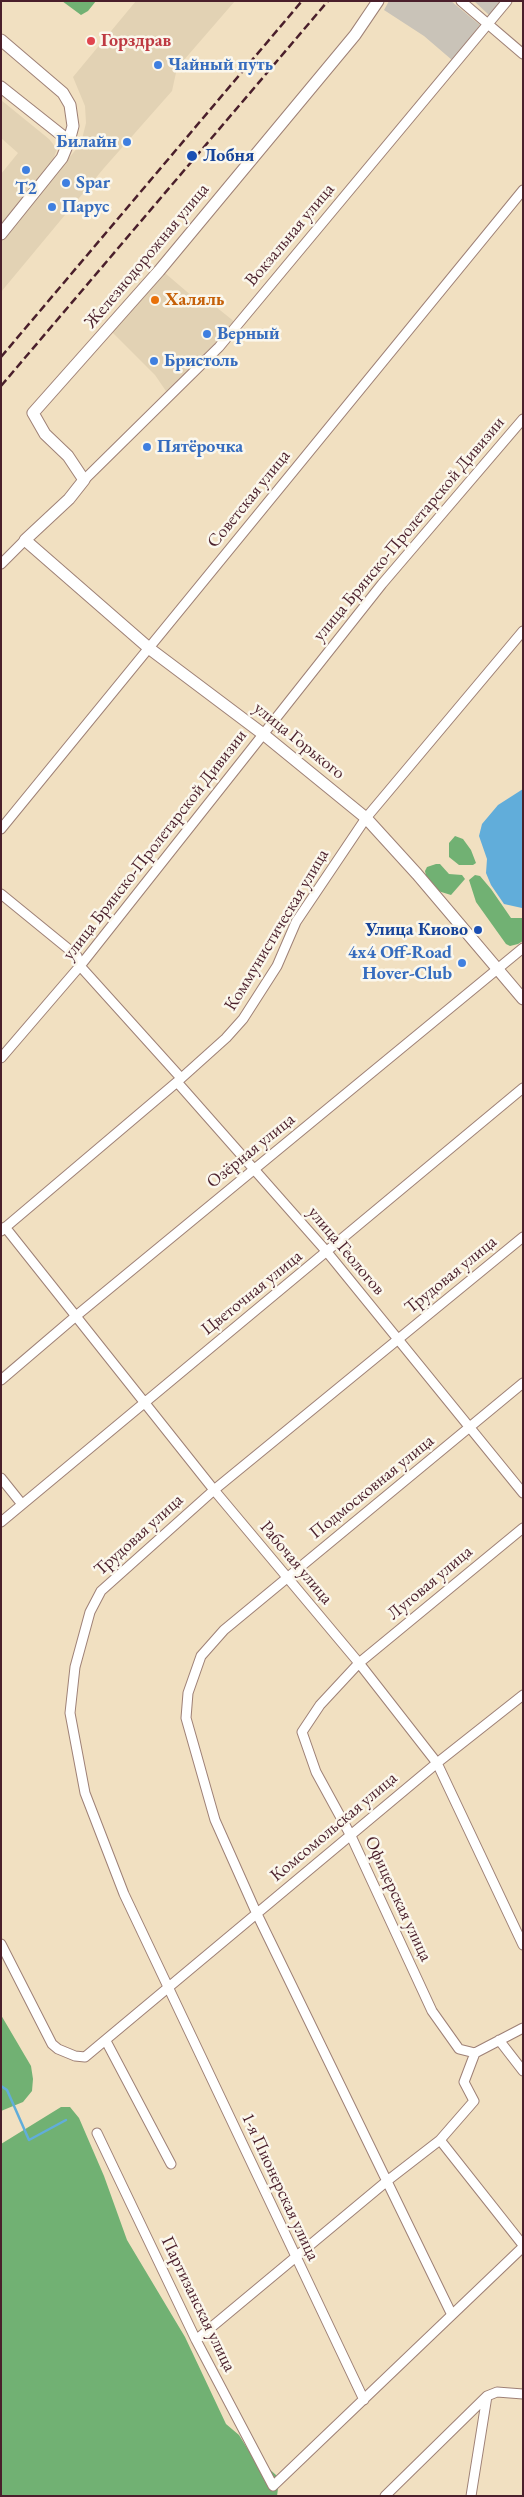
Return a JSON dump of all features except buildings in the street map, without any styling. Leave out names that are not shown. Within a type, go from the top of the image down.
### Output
[{"type":"street","name":"Железнодорожная улица","points":[[84,480],[68,456],[45,434],[33,413],[159,271],[355,35],[378,1]]},
{"type":"street","points":[[461,1],[523,54]]},
{"type":"street","name":"Вокзальная улица","points":[[1,564],[69,499],[84,480],[219,347],[507,1]]},
{"type":"street","points":[[1,40],[64,93],[70,105],[72,119],[69,142],[62,158],[1,234]]},
{"type":"street","points":[[1,87],[69,142]]},
{"type":"street","name":"Советская улица","points":[[1,829],[150,648],[256,514],[523,190]]},
{"type":"street","name":"улица Брянско-Пролетарской Дивизии","points":[[1,1058],[80,966],[382,584],[523,419]]},
{"type":"street","name":"улица Горького","points":[[24,540],[150,648],[263,734],[366,818],[418,874],[523,999]]},
{"type":"street","name":"Коммунистическая улица","points":[[3,1229],[179,1080],[226,1038],[243,1019],[277,966],[296,922],[366,818],[523,631]]},
{"type":"street","name":"улица Геологов","points":[[1,894],[77,956],[80,966],[327,1252],[523,1493]]},
{"type":"street","name":"Озёрная улица","points":[[1,1380],[523,948]]},
{"type":"street","name":"Цветочная улица","points":[[1,1522],[21,1503],[111,1432],[523,1088]]},
{"type":"street","name":"Рабочая улица","points":[[3,1229],[76,1316],[214,1490],[359,1663],[436,1763],[523,1945]]},
{"type":"street","name":"Трудовая улица","points":[[168,1986],[124,1894],[84,1793],[70,1714],[75,1667],[90,1612],[101,1591],[214,1490],[523,1237]]},
{"type":"street","name":"Подмосковная улица","points":[[256,1912],[214,1820],[186,1718],[188,1693],[201,1656],[224,1630],[523,1383]]},
{"type":"street","points":[[1,1478],[21,1503]]},
{"type":"street","name":"Луговая улица","points":[[359,1663],[523,1528]]},
{"type":"street","name":"Офицерская улица","points":[[359,1663],[320,1706],[302,1732],[316,1772],[351,1836],[432,2011],[459,2049],[474,2053]]},
{"type":"street","name":"Комсомольская улица","points":[[168,1986],[351,1836],[436,1763],[523,1696]]},
{"type":"street","points":[[256,1912],[452,2313]]},
{"type":"street","points":[[1,1944],[52,2044],[58,2049],[82,2058],[90,2055],[168,1986]]},
{"type":"street","name":"1-я Пионерская улица","points":[[168,1986],[295,2259],[364,2400]]},
{"type":"street","points":[[196,2340],[387,2181],[440,2140],[474,2102],[464,2082],[474,2053],[523,2028]]},
{"type":"street","points":[[499,2040],[523,2071]]},
{"type":"street","points":[[106,2041],[171,2164]]},
{"type":"street","name":"Партизанская улица","points":[[97,2133],[196,2340],[273,2486],[364,2400]]},
{"type":"street","points":[[364,2400],[523,2246],[440,2140]]},
{"type":"street","points":[[384,2496],[487,2396],[497,2392],[523,2394]]},
{"type":"street","points":[[471,2496],[487,2396]]},
{"type":"shaded area","points":[[136,1],[235,1],[177,68],[172,91],[104,168],[1,292],[1,241],[78,147],[82,139],[86,123],[85,106],[73,77]]},
{"type":"shaded area","points":[[389,1],[451,1],[480,25],[452,60],[424,36],[384,10]]},
{"type":"shaded area","points":[[474,1],[501,1],[489,15]]},
{"type":"shaded area","points":[[1,100],[49,139],[57,149],[53,160],[1,225],[1,174],[18,153],[1,138]]},
{"type":"shaded area","points":[[165,273],[200,303],[205,298],[236,323],[206,359],[168,394],[155,375],[112,332]]},
{"type":"green space","points":[[62,1],[96,1],[88,11],[81,15]]},
{"type":"green space","points":[[455,836],[463,839],[471,850],[476,863],[473,865],[459,865],[449,857],[449,843]]},
{"type":"green space","points":[[440,864],[449,874],[462,875],[465,879],[451,895],[438,891],[426,876],[425,871],[427,867]]},
{"type":"green space","points":[[475,875],[480,876],[491,889],[511,918],[523,918],[523,941],[510,946],[506,944],[476,902],[469,880]]},
{"type":"green space","points":[[1,2015],[31,2066],[33,2079],[32,2091],[23,2102],[1,2111]]},
{"type":"green space","points":[[61,2107],[70,2107],[79,2118],[104,2176],[127,2240],[185,2337],[226,2424],[239,2435],[249,2451],[276,2475],[279,2481],[277,2496],[1,2496],[1,2144]]},
{"type":"water","points":[[523,789],[522,908],[504,904],[491,885],[486,873],[487,859],[479,836],[482,824],[498,805]]},
{"type":"waterway","points":[[1,2086],[7,2090],[29,2140],[66,2120]]},
{"type":"railway","points":[[1,357],[302,1]]},
{"type":"railway","points":[[1,386],[328,1]]},
{"type":"place","name":"Горздрав","points":[[91,41]]},
{"type":"place","name":"Чайный путь","points":[[158,65]]},
{"type":"place","name":"Билайн","points":[[127,142]]},
{"type":"place","name":"Лобня","points":[[192,156]]},
{"type":"place","name":"T2","points":[[26,170]]},
{"type":"place","name":"Spar","points":[[66,183]]},
{"type":"place","name":"Парус","points":[[52,207]]},
{"type":"place","name":"Халяль","points":[[155,300]]},
{"type":"place","name":"Верный","points":[[207,334]]},
{"type":"place","name":"Бристоль","points":[[154,361]]},
{"type":"place","name":"Пятёрочка","points":[[147,447]]},
{"type":"place","name":"Улица Киово","points":[[478,930]]},
{"type":"place","name":"4x4 Off-Road Hover-Club","points":[[462,963]]}]
